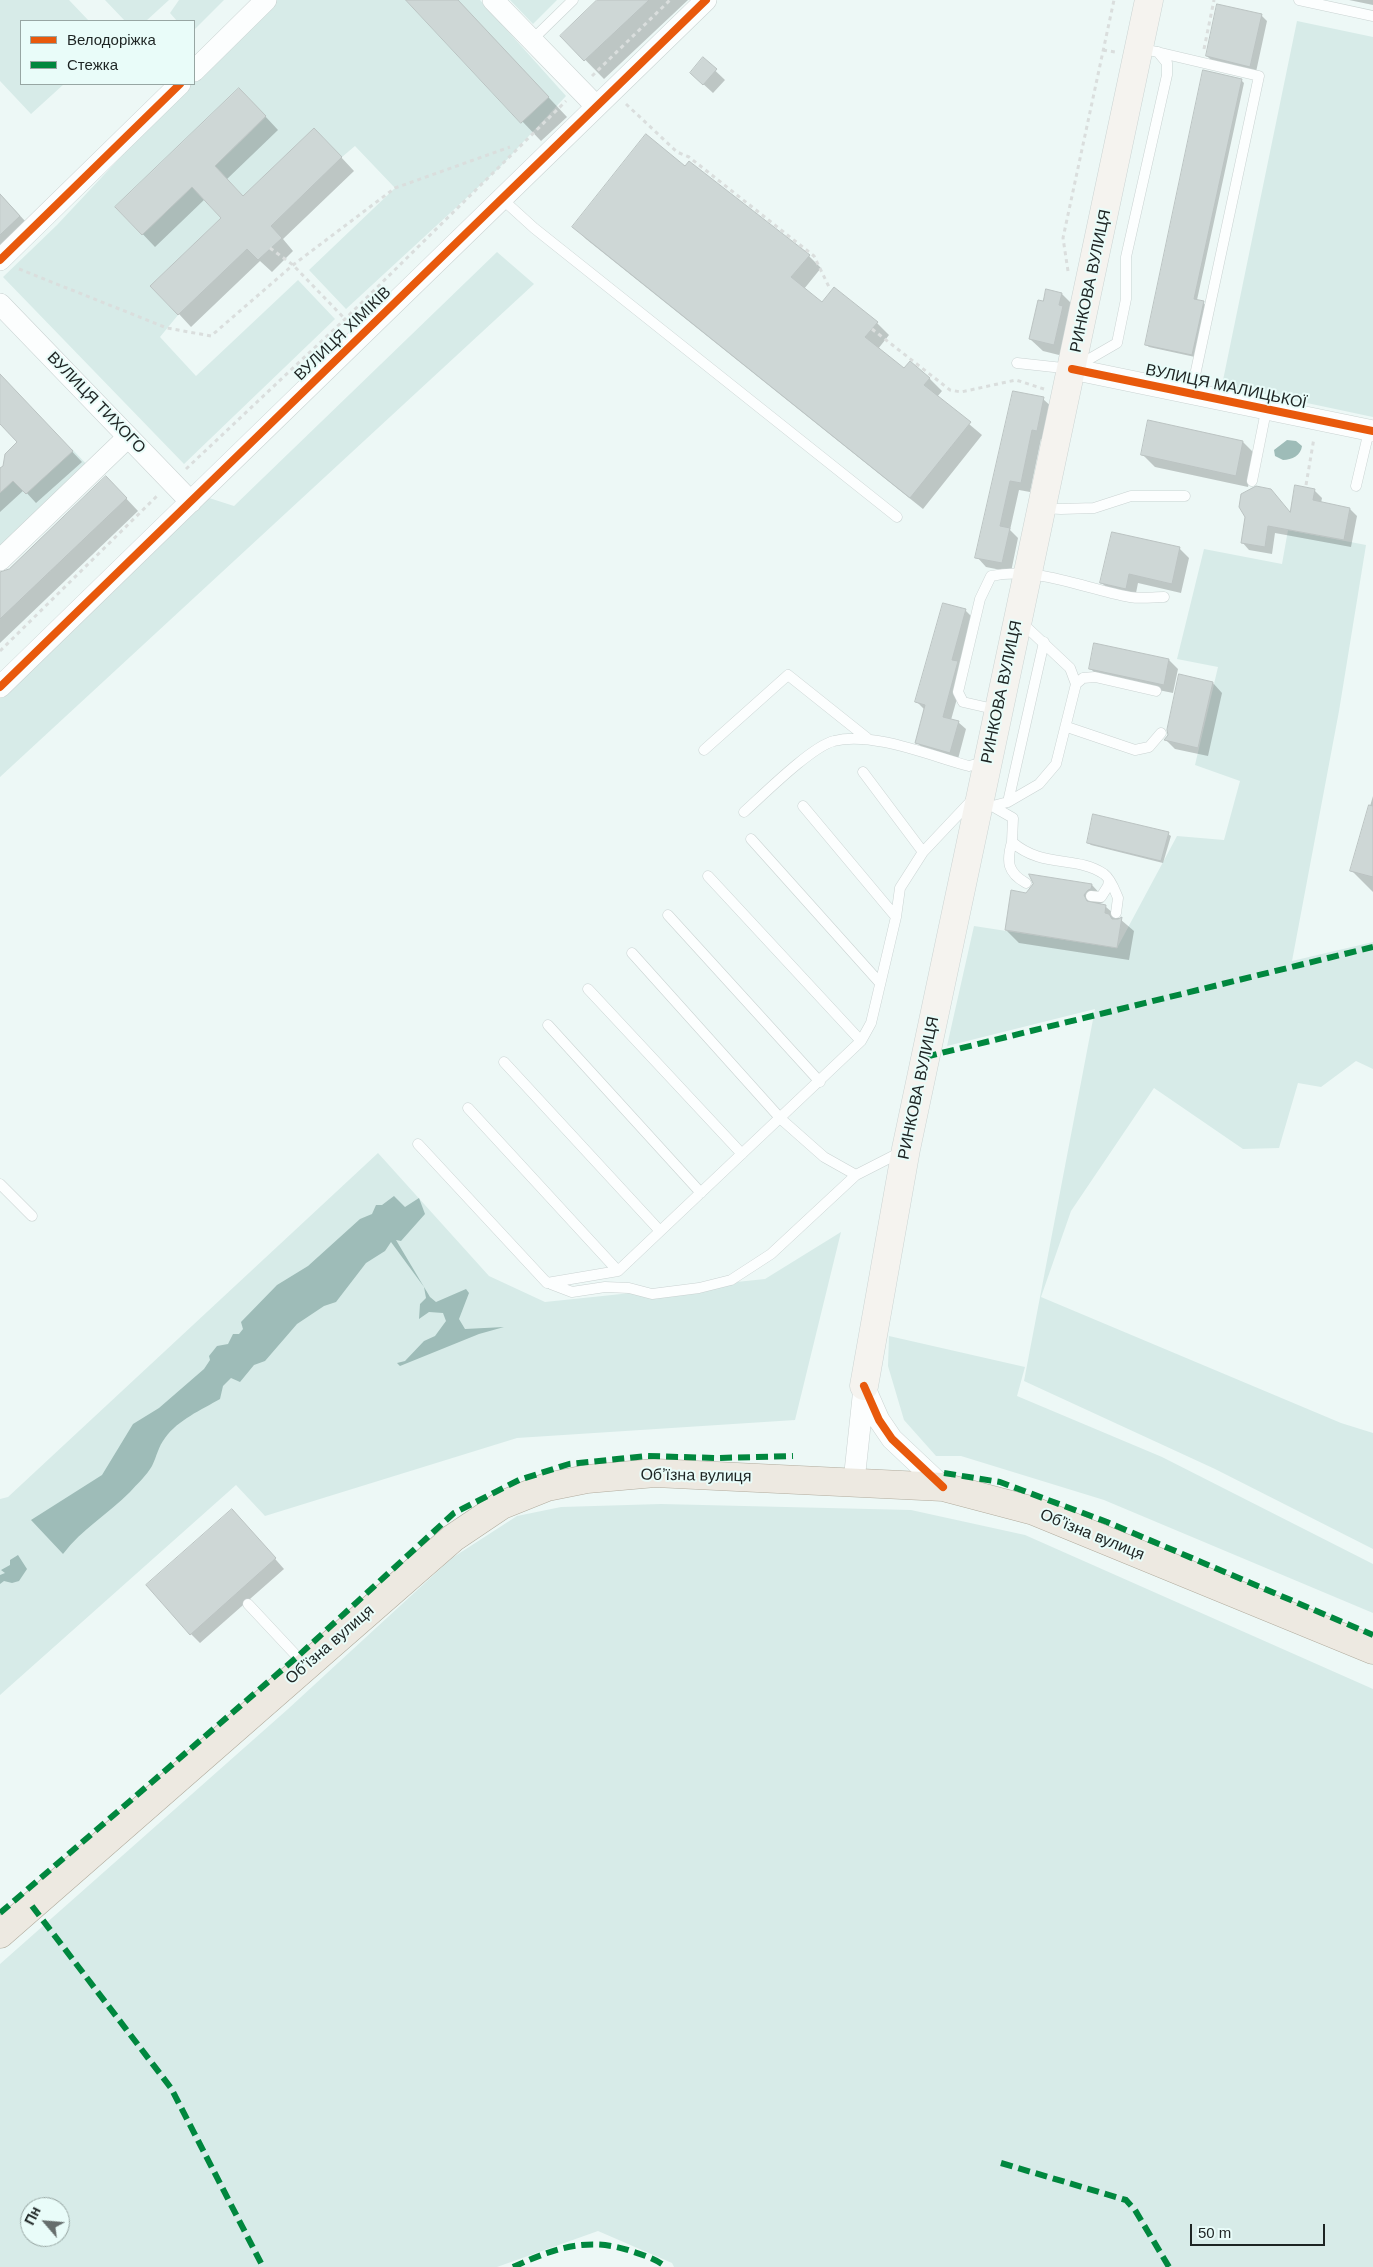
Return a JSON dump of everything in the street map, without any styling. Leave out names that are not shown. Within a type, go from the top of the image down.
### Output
[{"type":"main road","name":"РИНКОВА ВУЛИЦЯ","points":[[864,1386],[906,1149],[984,802],[988,761],[1041,508],[1055,396],[1149,50],[1149,0]]},
{"type":"main road","name":"Обʼїзна вулиця","points":[[0,1934],[453,1538],[502,1505],[547,1487],[587,1479],[655,1473],[854,1481],[943,1487],[1034,1512],[1373,1650]]},
{"type":"street","points":[[195,70],[266,0]]},
{"type":"street","points":[[494,0],[579,89],[590,111]]},
{"type":"street","name":"ВУЛИЦЯ ХІМІКІВ","points":[[0,686],[706,0]]},
{"type":"street","points":[[9,264],[179,85]]},
{"type":"street","name":"ВУЛИЦЯ ТИХОГО","points":[[0,304],[191,502]]},
{"type":"street","name":"ВУЛИЦЯ МАЛИЦЬКОЇ","points":[[1061,369],[1371,431]]},
{"type":"street","points":[[0,560],[128,437]]},
{"type":"street","points":[[864,1386],[879,1420],[892,1439],[943,1487]]},
{"type":"street","name":"РИНКОВА ВУЛИЦЯ","points":[[854,1481],[864,1386]]},
{"type":"lane","points":[[532,40],[573,0]]},
{"type":"lane","points":[[1300,0],[1373,16]]},
{"type":"lane","points":[[1017,363],[1061,369],[1117,343],[1126,299],[1126,257],[1167,74],[1167,63],[1149,50]]},
{"type":"lane","points":[[1149,50],[1259,76],[1191,394]]},
{"type":"lane","points":[[501,198],[541,233],[897,517]]},
{"type":"lane","points":[[1252,481],[1266,410]]},
{"type":"lane","points":[[1356,486],[1371,431]]},
{"type":"lane","points":[[1041,508],[1061,510],[1094,508],[1131,496],[1185,496]]},
{"type":"lane","points":[[998,710],[963,702],[958,692],[980,599],[991,576],[1004,573],[1027,573],[1132,598],[1164,597]]},
{"type":"lane","points":[[547,1283],[618,1271],[781,1119],[861,1041],[871,1023],[896,917],[900,888],[923,852],[984,802],[1008,802],[1039,784],[1056,764],[1067,727],[1076,684],[1070,668],[1018,618]]},
{"type":"lane","points":[[1008,802],[1044,642]]},
{"type":"lane","points":[[1070,668],[1095,677],[1156,691]]},
{"type":"lane","points":[[704,750],[788,675],[867,738]]},
{"type":"lane","points":[[1076,684],[1082,678],[1095,677]]},
{"type":"lane","points":[[1067,727],[1135,750],[1149,747],[1161,733]]},
{"type":"lane","points":[[744,812],[807,757],[833,741],[867,738],[968,766],[988,761]]},
{"type":"lane","points":[[864,772],[923,852]]},
{"type":"lane","points":[[984,802],[1013,818],[1009,863],[1014,876],[1026,883]]},
{"type":"lane","points":[[803,806],[896,917]]},
{"type":"lane","points":[[751,839],[880,983]]},
{"type":"lane","points":[[1012,842],[1023,852],[1037,858],[1084,866],[1104,875],[1109,880],[1118,898],[1116,913]]},
{"type":"lane","points":[[708,876],[861,1041]]},
{"type":"lane","points":[[1091,896],[1101,897],[1108,886],[1109,880]]},
{"type":"lane","points":[[668,915],[820,1082]]},
{"type":"lane","points":[[632,953],[781,1119],[824,1157],[856,1175]]},
{"type":"lane","points":[[588,989],[742,1154]]},
{"type":"lane","points":[[548,1025],[701,1193]]},
{"type":"lane","points":[[504,1062],[660,1231]]},
{"type":"lane","points":[[468,1108],[618,1271]]},
{"type":"lane","points":[[418,1144],[547,1283],[572,1292],[605,1287],[629,1288],[652,1294],[700,1288],[731,1280],[771,1254],[856,1175],[906,1149]]},
{"type":"lane","points":[[0,1184],[32,1216]]},
{"type":"lane","points":[[248,1604],[306,1666]]},
{"type":"path","points":[[579,89],[670,0]]},
{"type":"path","points":[[1068,272],[1064,238],[1114,0]]},
{"type":"path","points":[[0,651],[172,482],[345,319],[568,99],[590,111]]},
{"type":"path","points":[[623,102],[677,152],[688,157],[814,256],[830,289]]},
{"type":"path","points":[[9,264],[167,328],[211,336],[293,265],[395,188],[510,147]]},
{"type":"path","points":[[270,248],[293,265],[345,319]]},
{"type":"path","points":[[872,329],[950,390],[961,392],[1016,380],[1055,396],[1061,369]]},
{"type":"path","points":[[1306,485],[1317,421]]},
{"type":"shaded area","points":[[0,0],[69,0],[88,20],[20,20],[20,85],[63,85],[31,114],[0,81]]},
{"type":"shaded area","points":[[105,0],[169,0],[147,20],[124,20]]},
{"type":"shaded area","points":[[179,0],[224,0],[195,29],[195,20],[176,20],[170,13]]},
{"type":"shaded area","points":[[268,0],[480,0],[566,96],[500,167],[346,309],[309,270],[395,188],[355,146],[342,157],[314,128],[243,196],[215,166],[266,117],[239,88],[115,207],[142,235],[192,187],[221,218],[150,286],[178,315],[160,337],[196,376],[298,280],[335,319],[184,464],[3,277],[57,225],[188,85],[195,85],[195,78]]},
{"type":"shaded area","points":[[510,0],[557,0],[533,24]]},
{"type":"shaded area","points":[[1297,21],[1373,37],[1373,417],[1222,385]]},
{"type":"shaded area","points":[[497,252],[534,284],[0,777],[0,695],[206,497],[234,506]]},
{"type":"shaded area","points":[[72,449],[93,471],[0,560],[0,493],[13,481],[26,494]]},
{"type":"shaded area","points":[[1288,530],[1366,545],[1339,711],[1292,961],[1373,942],[1373,1069],[1356,1061],[1321,1087],[1298,1083],[1279,1148],[1243,1149],[1154,1088],[1071,1211],[1041,1297],[1341,1423],[1373,1433],[1373,1549],[1215,1469],[1024,1381],[1095,1009],[947,1046],[974,926],[1117,948],[1177,836],[1224,840],[1240,781],[1195,765],[1218,667],[1177,659],[1204,549],[1282,564]]},
{"type":"shaded area","points":[[378,1153],[489,1276],[545,1302],[765,1279],[841,1232],[795,1420],[517,1438],[265,1516],[236,1485],[0,1695],[0,1499],[8,1497]]},
{"type":"shaded area","points":[[889,1336],[1025,1367],[1017,1396],[1162,1457],[1373,1564],[1373,1613],[1104,1500],[961,1456],[936,1456],[904,1420],[888,1366]]},
{"type":"shaded area","points":[[661,1504],[911,1510],[1025,1535],[1373,1689],[1373,2267],[674,2267],[672,2263],[598,2231],[497,2267],[0,2267],[0,1964],[288,1709],[452,1558],[517,1516],[561,1507]]},
{"type":"water","points":[[1287,440],[1296,441],[1302,446],[1300,452],[1295,456],[1283,460],[1275,456],[1274,450]]},
{"type":"water","points":[[394,1196],[405,1207],[419,1198],[425,1214],[401,1241],[396,1240],[430,1297],[436,1302],[466,1289],[469,1293],[459,1319],[465,1329],[504,1327],[479,1334],[400,1366],[397,1363],[405,1361],[424,1341],[435,1336],[446,1321],[443,1313],[429,1312],[419,1319],[420,1304],[426,1298],[424,1287],[391,1242],[385,1251],[366,1263],[336,1302],[324,1306],[297,1324],[265,1361],[254,1365],[240,1382],[231,1378],[223,1386],[220,1399],[176,1426],[163,1441],[152,1466],[145,1476],[122,1500],[78,1537],[63,1554],[31,1520],[102,1475],[133,1424],[159,1408],[204,1369],[210,1360],[209,1356],[217,1346],[228,1344],[233,1334],[239,1334],[243,1329],[241,1322],[277,1285],[308,1266],[360,1219],[372,1214],[376,1205],[382,1205]]},
{"type":"water","points":[[18,1555],[27,1569],[19,1581],[12,1583],[4,1581],[0,1584],[0,1575],[5,1573],[1,1570],[10,1565],[10,1560]]},
{"type":"building","points":[[406,0],[458,0],[549,97],[521,123]]},
{"type":"building","points":[[597,0],[649,0],[584,61],[560,36]]},
{"type":"building","points":[[1217,4],[1262,14],[1250,67],[1206,56]]},
{"type":"building","points":[[703,57],[717,69],[703,85],[690,73]]},
{"type":"building","points":[[1203,70],[1242,79],[1194,299],[1204,301],[1192,355],[1145,345]]},
{"type":"building","points":[[239,88],[266,116],[215,166],[243,196],[314,128],[342,157],[271,226],[282,238],[258,260],[247,249],[178,315],[150,286],[221,218],[192,187],[142,235],[115,207]]},
{"type":"building","points":[[646,134],[685,166],[689,161],[810,255],[791,277],[822,302],[834,287],[878,322],[865,337],[904,368],[910,361],[930,378],[924,385],[971,422],[910,498],[572,227]]},
{"type":"building","points":[[0,194],[20,216],[0,235]]},
{"type":"building","points":[[1046,289],[1062,293],[1059,305],[1063,306],[1054,345],[1029,339],[1038,300],[1043,301]]},
{"type":"building","points":[[0,374],[73,451],[26,494],[13,481],[0,493],[0,468],[3,466],[5,454],[17,442],[0,424]]},
{"type":"building","points":[[1013,391],[1044,397],[1037,431],[1032,430],[1021,483],[1010,481],[1000,526],[1010,528],[1002,563],[975,558]]},
{"type":"building","points":[[1148,420],[1243,441],[1236,476],[1141,455]]},
{"type":"building","points":[[106,476],[127,498],[0,619],[0,572],[9,569]]},
{"type":"building","points":[[1295,485],[1315,489],[1313,500],[1350,508],[1344,540],[1268,526],[1265,547],[1241,543],[1245,517],[1239,507],[1241,494],[1256,486],[1271,489],[1290,512]]},
{"type":"building","points":[[1112,532],[1180,547],[1172,584],[1129,574],[1126,589],[1100,583]]},
{"type":"building","points":[[943,603],[966,609],[952,660],[958,661],[943,717],[959,721],[950,753],[915,743],[925,705],[915,702]]},
{"type":"building","points":[[1094,643],[1169,659],[1164,685],[1089,669]]},
{"type":"building","points":[[1179,674],[1213,682],[1198,748],[1164,740],[1168,735],[1167,730]]},
{"type":"building","points":[[1369,805],[1373,806],[1373,877],[1350,871]]},
{"type":"building","points":[[1093,814],[1169,832],[1161,861],[1087,843]]},
{"type":"building","points":[[1029,874],[1092,884],[1091,889],[1084,895],[1087,901],[1106,905],[1105,913],[1109,914],[1112,919],[1122,917],[1117,948],[1005,930],[1011,890],[1026,893],[1033,884]]},
{"type":"building","points":[[232,1509],[276,1558],[190,1635],[146,1585]]},
{"type":"marked path","points":[[925,1057],[1373,947]]},
{"type":"marked path","points":[[0,1913],[297,1657],[454,1513],[519,1480],[569,1464],[647,1456],[717,1458],[793,1456]]},
{"type":"marked path","points":[[944,1473],[1000,1482],[1107,1522],[1373,1635]]},
{"type":"marked path","points":[[32,1906],[171,2088],[263,2267]]},
{"type":"marked path","points":[[1001,2163],[1126,2200],[1135,2210],[1169,2267]]},
{"type":"marked path","points":[[513,2267],[556,2250],[585,2245],[615,2247],[654,2259],[666,2267]]},
{"type":"cycle path","points":[[0,687],[706,0]]},
{"type":"cycle path","points":[[0,260],[179,85]]},
{"type":"cycle path","points":[[1072,369],[1373,431]]},
{"type":"cycle path","points":[[864,1386],[879,1420],[892,1439],[943,1487]]}]
